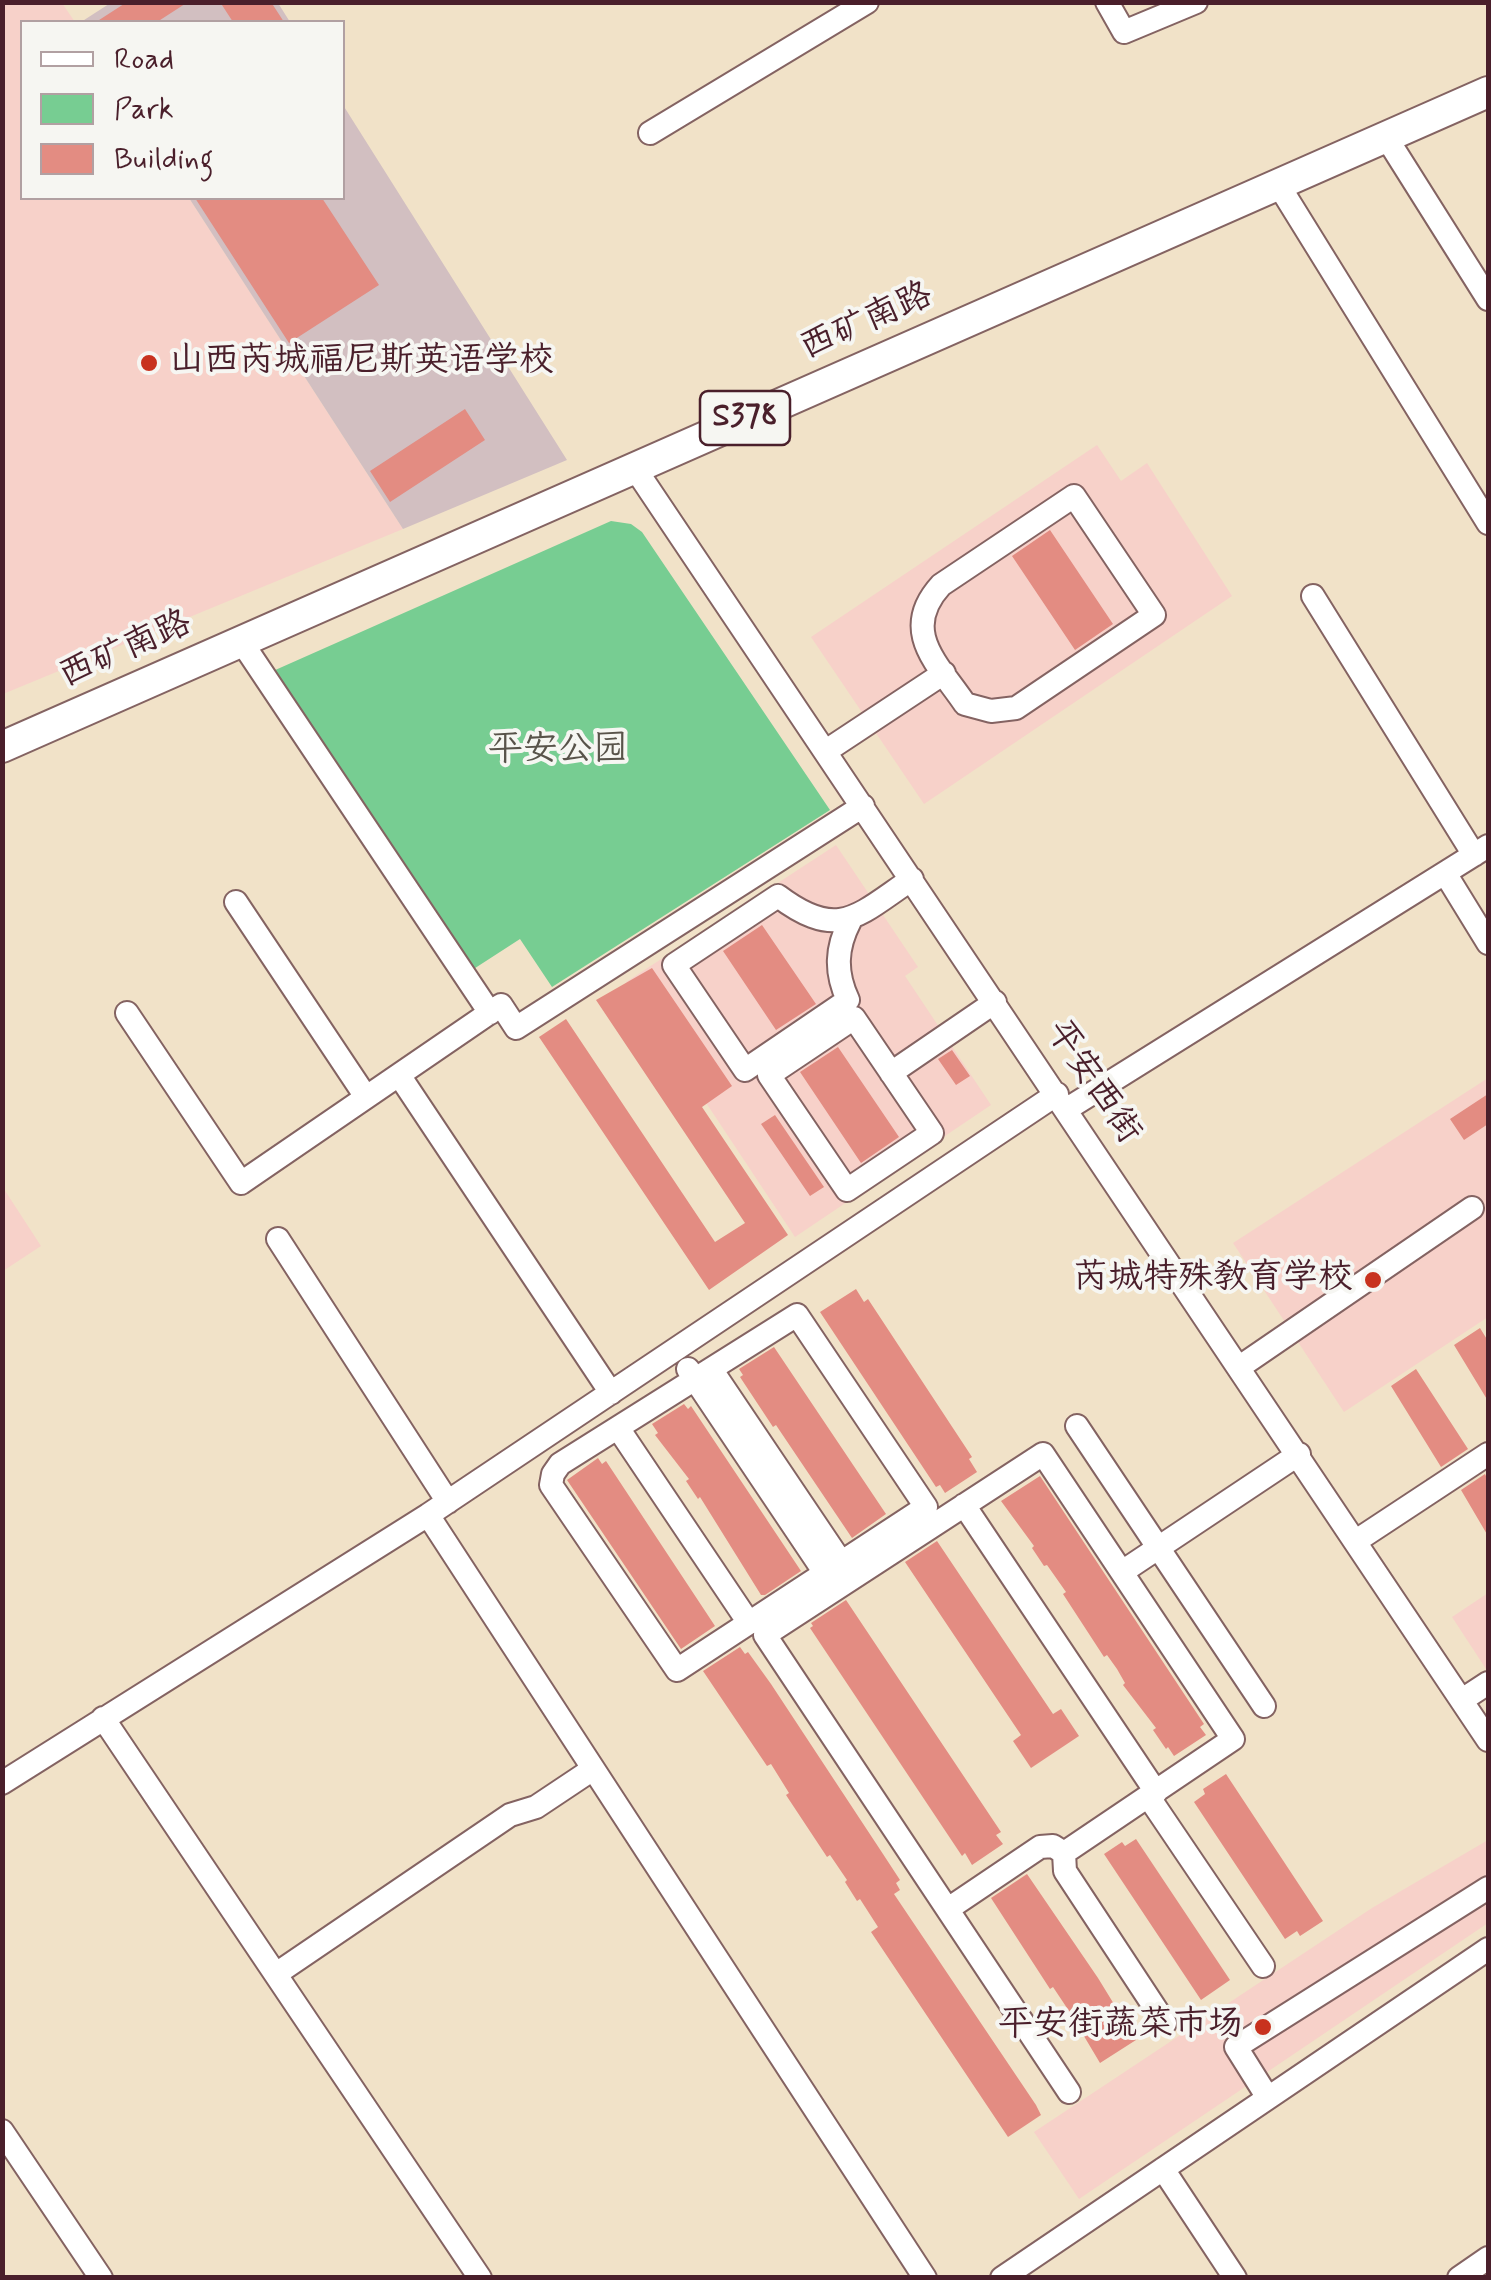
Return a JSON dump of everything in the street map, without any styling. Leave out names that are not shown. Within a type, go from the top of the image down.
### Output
[{"type":"main road","name":"西矿南路","points":[[2,747],[1488,92]]},
{"type":"street","points":[[650,133],[867,2]]},
{"type":"street","points":[[1106,2],[1124,32],[1196,2]]},
{"type":"street","points":[[1386,136],[1488,299]]},
{"type":"street","points":[[1278,184],[1488,522]]},
{"type":"street","name":"平安西街","points":[[634,467],[1488,1740]]},
{"type":"street","points":[[1074,496],[1154,615],[1016,708],[991,711],[965,704],[944,674],[922,641],[922,616],[933,594],[1074,496]]},
{"type":"street","points":[[2,1783],[438,1509],[675,1350],[1062,1102],[1481,851],[1313,596]]},
{"type":"street","points":[[241,641],[490,1013]]},
{"type":"street","points":[[826,751],[944,674]]},
{"type":"street","points":[[127,1013],[241,1183],[501,1005],[516,1028],[863,806]]},
{"type":"street","points":[[1445,874],[1488,943]]},
{"type":"street","points":[[850,921],[819,918],[778,896],[674,966],[745,1070],[848,1000],[838,963],[841,940],[850,921],[912,879]]},
{"type":"street","points":[[236,902],[366,1097]]},
{"type":"street","points":[[891,1073],[995,1002]]},
{"type":"street","points":[[854,1018],[891,1073],[932,1133],[847,1190],[769,1075],[854,1018]]},
{"type":"street","points":[[399,1075],[611,1393]]},
{"type":"street","points":[[1240,1366],[1472,1208]]},
{"type":"street","points":[[278,1239],[594,1768],[925,2278]]},
{"type":"street","points":[[798,1314],[926,1507],[676,1670],[551,1485],[552,1474],[560,1464],[703,1374],[798,1314]]},
{"type":"street","points":[[675,1350],[703,1374],[833,1568]]},
{"type":"street","points":[[1077,1426],[1264,1706]]},
{"type":"street","points":[[618,1428],[748,1623]]},
{"type":"street","points":[[1064,1853],[1234,1739],[1043,1454],[765,1635],[1070,2092]]},
{"type":"street","points":[[1122,1572],[1299,1454]]},
{"type":"street","points":[[1356,1541],[1488,1454]]},
{"type":"street","points":[[964,1506],[1262,1966]]},
{"type":"street","points":[[1462,1700],[1488,1683]]},
{"type":"street","points":[[103,1718],[480,2278]]},
{"type":"street","points":[[276,1974],[510,1815],[536,1807],[594,1768]]},
{"type":"street","points":[[948,1909],[1040,1847],[1053,1846],[1064,1853]]},
{"type":"street","points":[[1064,1853],[1065,1871],[1164,2023]]},
{"type":"street","points":[[1268,2098],[1236,2047],[1488,1888]]},
{"type":"street","points":[[1002,2278],[1488,1949]]},
{"type":"street","points":[[2,2131],[102,2278]]},
{"type":"street","points":[[1162,2169],[1235,2278]]},
{"type":"street","points":[[1459,2278],[1488,2258]]},
{"type":"shaded area","points":[[112,2],[278,3],[289,20],[84,20]]},
{"type":"shaded area","name":"山西芮城福尼斯英语学校","points":[[3,3],[62,3],[74,20],[20,20],[20,200],[190,200],[403,529],[3,694]]},
{"type":"shaded area","points":[[345,108],[567,460],[403,529],[190,200],[345,200]]},
{"type":"shaded area","points":[[1097,445],[1121,481],[1147,463],[1232,596],[924,804],[811,637]]},
{"type":"shaded area","points":[[836,845],[918,967],[905,976],[991,1105],[795,1237],[626,982]]},
{"type":"shaded area","name":"芮城特殊教育学校","points":[[1488,1078],[1488,1317],[1344,1412],[1233,1243]]},
{"type":"shaded area","points":[[2,1186],[41,1246],[3,1271],[2,1271]]},
{"type":"shaded area","points":[[1488,1593],[1488,1672],[1452,1617]]},
{"type":"shaded area","name":"平安街蔬菜市场","points":[[1488,1840],[1488,1923],[1079,2199],[1034,2132],[1372,1908]]},
{"type":"green space","name":"平安公园","points":[[611,521],[631,524],[642,532],[830,810],[552,987],[520,939],[469,972],[273,671]]},
{"type":"building","points":[[127,2],[188,2],[160,20],[99,20]]},
{"type":"building","points":[[220,2],[271,2],[283,20],[232,20]]},
{"type":"building","points":[[196,200],[323,200],[379,285],[289,343]]},
{"type":"building","points":[[465,409],[485,440],[390,502],[370,471]]},
{"type":"building","points":[[1050,530],[1113,624],[1075,650],[1012,556]]},
{"type":"building","points":[[762,925],[816,1004],[776,1030],[723,951]]},
{"type":"building","points":[[652,968],[732,1086],[702,1107],[788,1235],[709,1290],[539,1037],[566,1019],[715,1242],[745,1223],[596,1000]]},
{"type":"building","points":[[838,1047],[899,1137],[861,1163],[800,1072]]},
{"type":"building","points":[[952,1050],[970,1076],[956,1085],[938,1059]]},
{"type":"building","points":[[1488,1094],[1488,1124],[1464,1140],[1450,1119]]},
{"type":"building","points":[[775,1115],[824,1187],[810,1196],[761,1124]]},
{"type":"building","points":[[856,1289],[864,1302],[868,1299],[972,1457],[969,1459],[977,1472],[945,1493],[940,1485],[936,1487],[820,1312]]},
{"type":"building","points":[[1480,1328],[1488,1341],[1488,1401],[1454,1345]]},
{"type":"building","points":[[774,1347],[886,1514],[852,1538],[740,1377],[743,1375],[739,1369]]},
{"type":"building","points":[[1416,1369],[1468,1449],[1441,1467],[1391,1386]]},
{"type":"building","points":[[684,1404],[688,1409],[691,1406],[801,1571],[765,1595],[761,1595],[686,1481],[689,1479],[655,1435],[658,1433],[652,1424]]},
{"type":"building","points":[[598,1458],[602,1464],[606,1461],[715,1626],[681,1649],[567,1480]]},
{"type":"building","points":[[1485,1474],[1488,1480],[1488,1536],[1461,1490]]},
{"type":"building","points":[[1040,1476],[1204,1724],[1200,1727],[1206,1735],[1174,1756],[1001,1501]]},
{"type":"building","points":[[937,1541],[1053,1714],[1061,1709],[1079,1736],[1031,1768],[1013,1741],[1021,1735],[905,1562]]},
{"type":"building","points":[[846,1600],[1001,1832],[996,1835],[1003,1844],[972,1865],[965,1853],[962,1856],[810,1628],[811,1623]]},
{"type":"building","points":[[740,1647],[771,1684],[900,1880],[896,1883],[900,1890],[894,1894],[1036,2105],[1041,2115],[1008,2137],[871,1932],[878,1927],[860,1899],[857,1901],[847,1880],[786,1795],[789,1793],[771,1764],[767,1766],[703,1671]]},
{"type":"building","points":[[1226,1774],[1323,1921],[1300,1936],[1297,1931],[1285,1939],[1194,1802],[1205,1794],[1203,1789]]},
{"type":"building","points":[[1136,1839],[1230,1980],[1201,2000],[1104,1854],[1122,1842],[1125,1846]]},
{"type":"building","points":[[1027,1874],[1136,2040],[1100,2063],[991,1898]]},
{"type":"place","name":"山西芮城福尼斯英语学校","points":[[149,363]]},
{"type":"place","name":"芮城特殊教育学校","points":[[1373,1280]]},
{"type":"place","name":"平安街蔬菜市场","points":[[1263,2027]]}]
